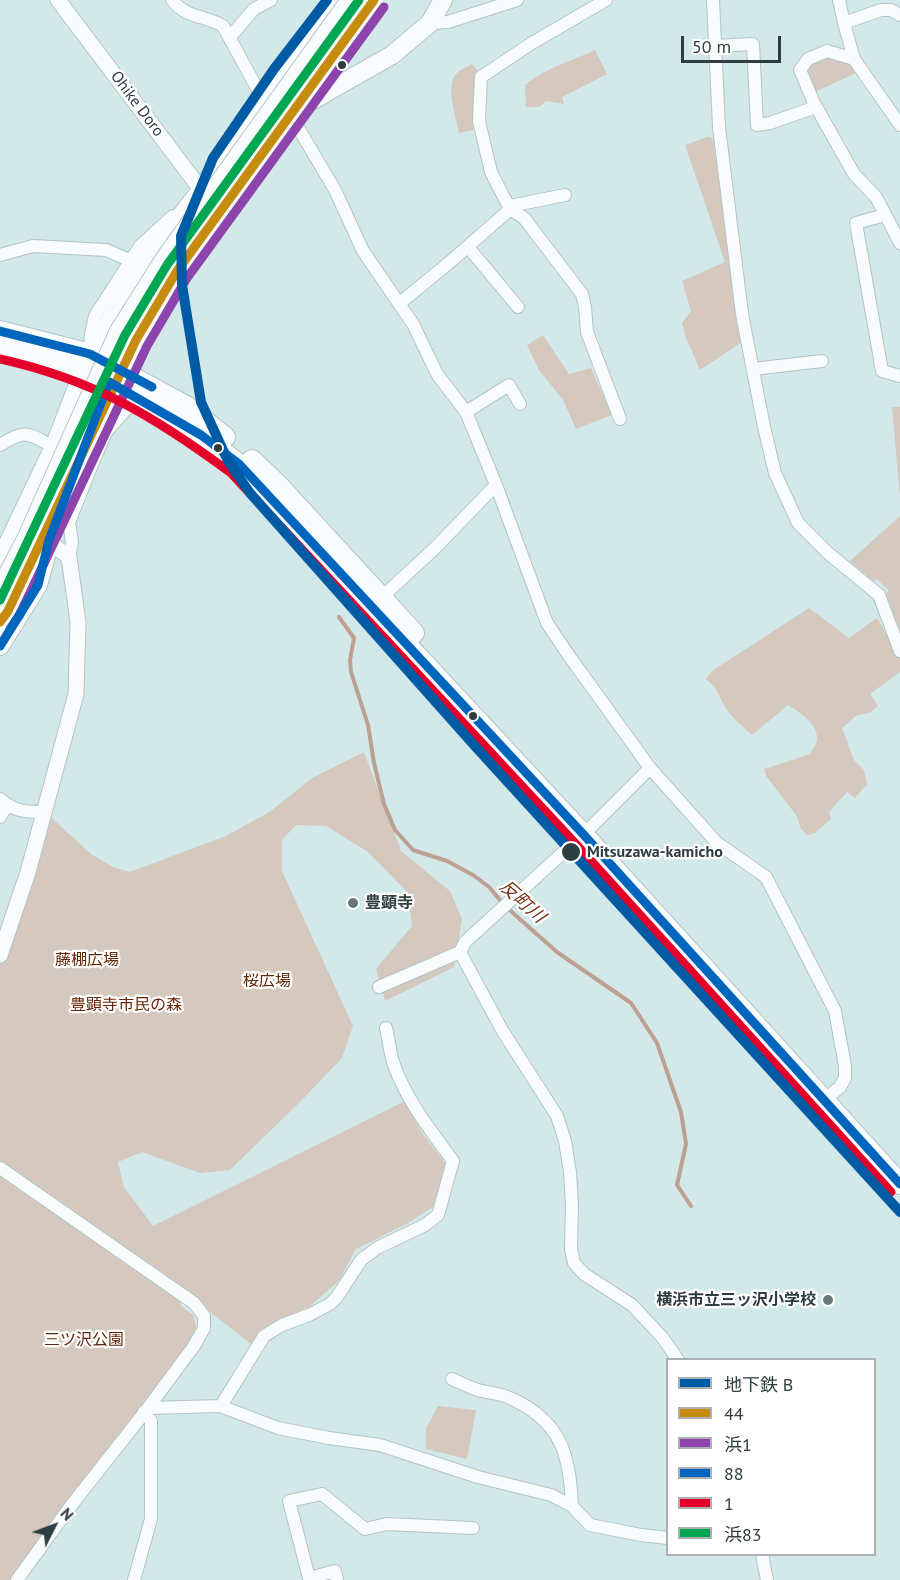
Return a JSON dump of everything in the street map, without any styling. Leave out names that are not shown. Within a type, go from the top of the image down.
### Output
[{"type":"highway","points":[[0,331],[87,362],[186,406],[242,450],[280,487],[382,597],[587,830],[829,1096],[900,1184]]},
{"type":"highway","points":[[0,346],[87,362]]},
{"type":"highway","points":[[112,374],[137,397],[201,435],[239,464],[587,830]]},
{"type":"highway","points":[[829,1096],[900,1164]]},
{"type":"main road","points":[[0,560],[54,447],[87,362],[137,263],[201,190],[333,0]]},
{"type":"main road","points":[[0,589],[27,537],[119,330],[165,258],[350,0]]},
{"type":"main road","points":[[0,622],[8,611],[142,330],[177,271],[374,0]]},
{"type":"main road","points":[[0,646],[38,585],[49,540],[112,374],[136,325],[172,267],[214,209],[290,114],[392,55],[430,23],[443,0]]},
{"type":"street","name":"Ohike Doro","points":[[58,0],[214,209]]},
{"type":"street","points":[[172,0],[186,13],[215,21],[223,26],[264,101],[290,114],[335,190],[363,251],[413,324],[437,374],[466,412],[496,485],[547,623],[567,653],[650,768],[717,843],[766,878],[835,1011],[845,1078],[829,1096]]},
{"type":"street","points":[[230,37],[254,9],[271,0]]},
{"type":"street","points":[[430,23],[448,22],[517,0]]},
{"type":"street","points":[[606,0],[531,43],[481,77],[479,121],[491,172],[510,209],[524,218],[582,294],[586,332],[620,419]]},
{"type":"street","points":[[713,0],[719,127],[742,314],[775,473],[798,523],[821,547],[879,595],[900,651]]},
{"type":"street","points":[[838,0],[854,59],[898,118]]},
{"type":"street","points":[[844,23],[881,10],[891,10],[900,15]]},
{"type":"street","points":[[715,46],[753,44],[757,125],[770,123],[816,107]]},
{"type":"street","points":[[854,59],[827,51],[808,59],[800,70],[816,107],[854,174],[876,197],[900,243]]},
{"type":"street","points":[[400,303],[515,205],[565,195]]},
{"type":"street","points":[[885,215],[856,223],[882,371],[900,376]]},
{"type":"street","points":[[0,255],[33,246],[106,250],[137,263],[172,267]]},
{"type":"street","points":[[468,247],[518,307]]},
{"type":"street","points":[[753,369],[822,362]]},
{"type":"street","points":[[466,412],[509,386],[520,404]]},
{"type":"street","points":[[0,955],[28,872],[76,694],[78,622],[69,557],[72,542],[69,522],[106,432],[137,397]]},
{"type":"street","points":[[0,445],[19,434],[27,434],[54,447]]},
{"type":"street","points":[[382,597],[434,549],[496,485]]},
{"type":"street","points":[[17,525],[49,540],[69,557]]},
{"type":"street","points":[[379,987],[460,952],[465,942],[587,830],[650,768]]},
{"type":"street","points":[[0,817],[3,803],[19,811],[45,812]]},
{"type":"street","points":[[460,952],[502,1030],[557,1116],[565,1141],[570,1172],[571,1249],[574,1263],[584,1274],[632,1305],[662,1337],[677,1358]]},
{"type":"street","points":[[223,1407],[224,1401],[264,1336],[282,1325],[330,1304],[361,1260],[377,1248],[424,1225],[438,1215],[453,1161],[414,1106],[402,1083],[393,1063],[386,1028]]},
{"type":"street","points":[[0,1168],[194,1304],[204,1316],[204,1328],[194,1346],[17,1580]]},
{"type":"street","points":[[452,1379],[477,1390],[508,1397],[532,1410],[554,1429],[564,1451],[571,1476],[572,1506]]},
{"type":"street","points":[[146,1410],[223,1407],[278,1428],[380,1445],[478,1477],[550,1495],[572,1506],[590,1525],[666,1538]]},
{"type":"street","points":[[134,1580],[151,1519],[151,1421],[146,1410]]},
{"type":"street","points":[[337,1580],[335,1572],[309,1578],[289,1501],[322,1494],[365,1529],[387,1524],[473,1528]]},
{"type":"street","points":[[762,1556],[767,1580]]},
{"type":"green space","points":[[595,50],[607,74],[562,97],[564,104],[546,101],[539,107],[526,107],[525,85],[550,69]]},
{"type":"green space","points":[[824,57],[847,62],[856,73],[815,92],[806,72],[810,63]]},
{"type":"green space","points":[[472,64],[480,73],[475,78],[474,130],[459,133],[452,98],[453,79],[461,70]]},
{"type":"green space","points":[[707,137],[713,138],[742,342],[700,370],[682,323],[691,311],[682,281],[725,262],[685,145]]},
{"type":"green space","points":[[543,335],[569,374],[591,368],[612,415],[576,429],[563,400],[539,370],[527,345]]},
{"type":"green space","points":[[892,407],[900,407],[900,497]]},
{"type":"green space","points":[[900,516],[900,629],[885,594],[889,591],[877,579],[873,581],[850,561]]},
{"type":"green space","points":[[809,608],[849,638],[877,618],[900,658],[900,672],[870,694],[878,706],[869,713],[857,715],[842,728],[854,760],[864,770],[867,784],[855,798],[847,792],[829,812],[831,819],[815,833],[808,835],[801,829],[796,815],[766,776],[764,769],[810,754],[817,741],[812,724],[788,705],[752,735],[728,711],[706,679],[712,671]]},
{"type":"green space","points":[[364,752],[401,851],[450,891],[462,919],[454,967],[385,1001],[376,969],[412,926],[408,893],[368,852],[326,826],[296,825],[282,840],[282,871],[353,1026],[342,1058],[230,1170],[200,1173],[142,1152],[118,1162],[124,1187],[153,1226],[405,1101],[422,1133],[446,1164],[433,1207],[408,1223],[356,1249],[339,1281],[310,1306],[269,1325],[252,1345],[179,1287],[181,1306],[193,1315],[197,1330],[191,1338],[194,1346],[17,1580],[0,1580],[0,955],[45,812],[91,854],[113,867],[130,872],[226,836],[271,811],[312,778]]},
{"type":"green space","points":[[438,1406],[476,1410],[467,1459],[426,1449],[426,1428]]},
{"type":"waterway","name":"反町川","points":[[339,617],[354,638],[350,660],[351,672],[368,725],[384,804],[395,830],[413,850],[447,861],[473,875],[489,887],[505,906],[557,952],[631,1003],[657,1043],[681,1112],[686,1144],[677,1185],[691,1206]]},
{"type":"metro line","name":"B","points":[[327,0],[274,69],[213,158],[181,236],[182,285],[201,402],[228,461],[250,493],[474,745],[900,1212]]},
{"type":"transit line","name":"浜83","points":[[0,600],[125,335],[167,265],[359,0]]},
{"type":"transit line","name":"44","points":[[0,622],[8,611],[136,340],[177,271],[374,0]]},
{"type":"transit line","name":"浜1","points":[[10,629],[19,616],[147,346],[187,278],[384,7]]},
{"type":"transit line","name":"88","points":[[0,331],[90,354],[152,387]]},
{"type":"transit line","name":"1","points":[[0,359],[94,389],[149,417],[231,473],[574,842],[891,1192]]},
{"type":"transit line","name":"88","points":[[0,646],[38,585],[49,540],[109,382],[201,435],[239,464],[583,834],[900,1184]]},
{"type":"place","name":"Mitsuzawa-kamicho","points":[[571,852]]},
{"type":"place","name":"豊顕寺","points":[[353,903]]},
{"type":"place","name":"横浜市立三ッ沢小学校","points":[[828,1300]]},
{"type":"park label","name":"藤棚広場","points":[[87,960]]},
{"type":"park label","name":"桜広場","points":[[267,981]]},
{"type":"park label","name":"豊顕寺市民の森","points":[[126,1005]]},
{"type":"park label","name":"三ツ沢公園","points":[[84,1340]]}]
